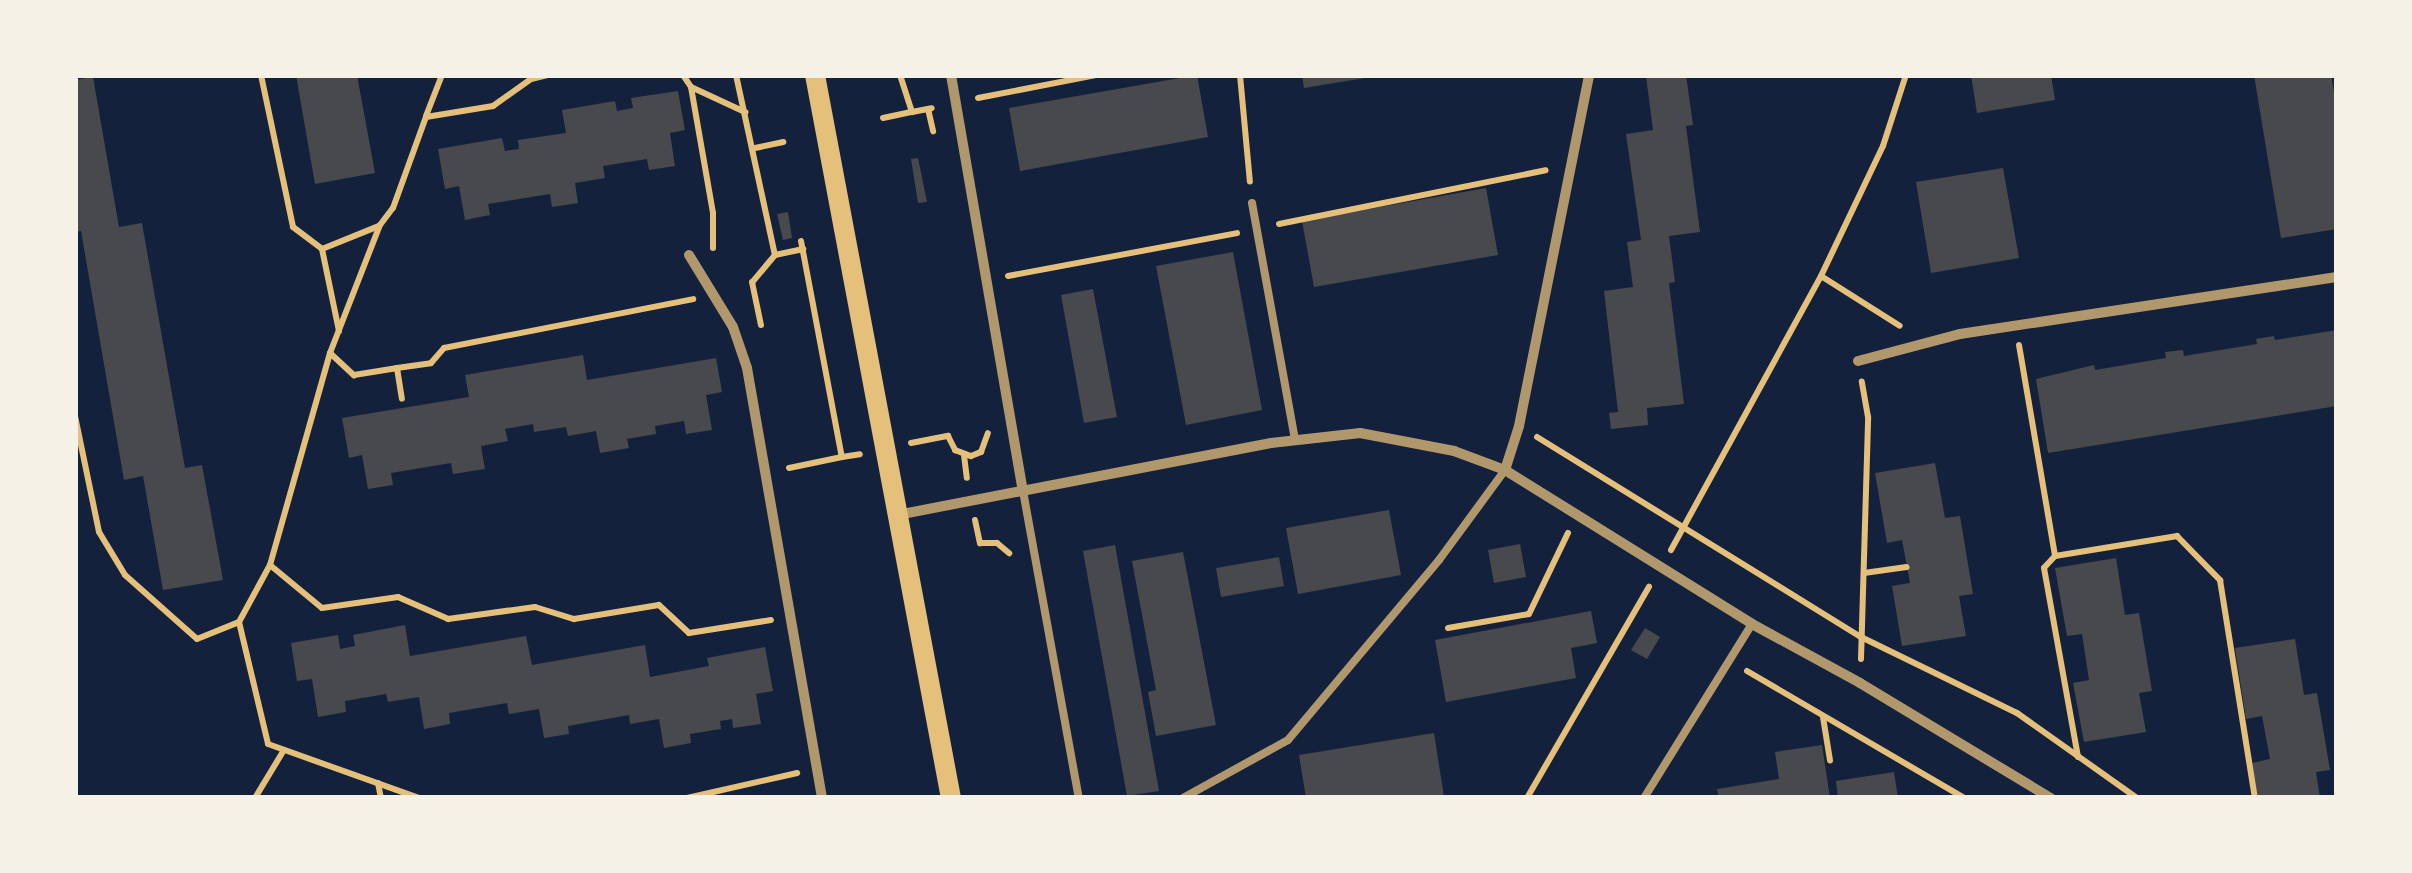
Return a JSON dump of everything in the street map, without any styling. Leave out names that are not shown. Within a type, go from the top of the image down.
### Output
[{"type":"main road","points":[[815,75],[951,798]]},
{"type":"street","points":[[951,75],[1023,491]]},
{"type":"street","points":[[1505,470],[1519,426],[1589,75]]},
{"type":"street","points":[[689,256],[744,355],[822,798]]},
{"type":"street","points":[[1858,361],[2015,325],[2337,277]]},
{"type":"street","points":[[897,515],[1295,440],[1360,433],[1454,451],[1505,470],[1752,624],[1860,683],[2050,798]]},
{"type":"lane","points":[[1252,203],[1295,440]]},
{"type":"lane","points":[[1182,798],[1288,740],[1439,560],[1505,470]]},
{"type":"lane","points":[[1023,491],[1079,798]]},
{"type":"lane","points":[[1644,798],[1752,624]]},
{"type":"path","points":[[261,75],[293,228],[322,250],[339,331]]},
{"type":"path","points":[[75,416],[99,532],[125,575],[197,639],[239,622],[270,566],[330,353],[380,225],[393,208],[442,75]]},
{"type":"path","points":[[426,117],[494,106],[530,79],[548,75]]},
{"type":"path","points":[[330,353],[354,375],[431,363],[444,348],[670,306],[712,294],[713,212],[691,87],[683,75]]},
{"type":"path","points":[[736,75],[756,148],[775,254]]},
{"type":"path","points":[[900,75],[912,112]]},
{"type":"path","points":[[884,118],[1096,75]]},
{"type":"path","points":[[1240,75],[1252,203]]},
{"type":"path","points":[[1527,798],[1662,565],[1821,276],[1883,146],[1906,75]]},
{"type":"path","points":[[691,87],[746,113]]},
{"type":"path","points":[[756,148],[783,142]]},
{"type":"path","points":[[322,250],[380,225]]},
{"type":"path","points":[[764,338],[752,282],[775,254],[803,249]]},
{"type":"path","points":[[1821,276],[1926,343]]},
{"type":"path","points":[[2015,325],[2055,556]]},
{"type":"path","points":[[1858,361],[1868,417],[1862,638]]},
{"type":"path","points":[[397,368],[402,399]]},
{"type":"path","points":[[1519,426],[1862,638],[2016,713],[2137,798]]},
{"type":"path","points":[[787,449],[794,487]]},
{"type":"path","points":[[964,455],[980,543],[1003,546],[1014,567]]},
{"type":"path","points":[[766,472],[842,458]]},
{"type":"path","points":[[1448,628],[1529,614],[1577,514]]},
{"type":"path","points":[[2078,757],[2044,568],[2055,556],[2177,536],[2220,580],[2254,798]]},
{"type":"path","points":[[270,566],[322,608],[398,597],[448,619],[536,607],[574,619],[659,605],[689,632],[792,616]]},
{"type":"path","points":[[1864,573],[1907,567]]},
{"type":"path","points":[[239,622],[268,744],[419,798]]},
{"type":"path","points":[[1728,660],[1951,795],[1964,798]]},
{"type":"path","points":[[1823,716],[1830,760]]},
{"type":"path","points":[[255,798],[284,750]]},
{"type":"path","points":[[687,798],[714,795],[817,768]]},
{"type":"path","points":[[378,784],[381,798]]},
{"type":"building","points":[[296,75],[357,75],[375,173],[315,184]]},
{"type":"building","points":[[1197,75],[1208,137],[1020,171],[1009,108]]},
{"type":"building","points":[[1302,75],[1371,75],[1371,77],[1304,88]]},
{"type":"building","points":[[1686,75],[1693,125],[1686,126],[1700,232],[1669,236],[1675,282],[1669,283],[1684,404],[1647,408],[1648,425],[1611,429],[1609,413],[1618,412],[1604,291],[1633,287],[1627,242],[1641,240],[1626,134],[1653,130],[1646,76]]},
{"type":"building","points":[[1971,75],[2051,75],[2055,100],[1977,113]]},
{"type":"building","points":[[2254,75],[2331,75],[2337,109],[2337,229],[2281,238]]},
{"type":"building","points":[[93,77],[119,227],[142,223],[185,468],[202,465],[223,580],[163,590],[143,476],[124,480],[81,231],[75,232],[75,80]]},
{"type":"building","points":[[678,91],[685,130],[670,133],[675,166],[649,170],[647,159],[603,166],[605,178],[575,183],[578,203],[552,207],[550,194],[488,204],[490,215],[465,220],[459,186],[445,189],[438,149],[502,138],[505,151],[519,149],[518,140],[566,133],[562,110],[615,101],[617,111],[633,108],[631,98]]},
{"type":"building","points":[[918,158],[927,202],[918,203],[911,159]]},
{"type":"building","points":[[2003,168],[2019,258],[1931,273],[1916,182]]},
{"type":"building","points":[[1486,188],[1498,255],[1314,287],[1302,221]]},
{"type":"building","points":[[788,212],[792,238],[783,240],[777,214]]},
{"type":"building","points":[[1233,252],[1262,410],[1186,425],[1156,266]]},
{"type":"building","points":[[1093,289],[1117,417],[1084,423],[1061,295]]},
{"type":"building","points":[[2337,330],[2337,406],[2048,453],[2036,379],[2094,365],[2095,370],[2166,358],[2165,352],[2183,350],[2184,356],[2257,344],[2256,339],[2274,336],[2275,340]]},
{"type":"building","points":[[583,355],[587,380],[716,358],[722,392],[706,395],[712,430],[686,434],[684,421],[655,426],[656,434],[627,439],[629,448],[600,453],[596,431],[568,436],[566,427],[534,432],[533,424],[505,429],[508,441],[481,446],[485,469],[453,474],[451,463],[391,473],[393,485],[368,489],[362,455],[349,458],[342,418],[469,397],[465,375]]},
{"type":"building","points":[[1935,463],[1945,518],[1960,516],[1973,594],[1959,596],[1966,636],[1902,646],[1892,586],[1910,583],[1902,540],[1887,543],[1875,473]]},
{"type":"building","points":[[1389,510],[1401,575],[1298,594],[1286,528]]},
{"type":"building","points":[[1520,544],[1526,577],[1494,583],[1488,550]]},
{"type":"building","points":[[1115,545],[1159,791],[1127,796],[1083,551]]},
{"type":"building","points":[[1183,552],[1216,725],[1156,736],[1148,692],[1156,690],[1132,561]]},
{"type":"building","points":[[1279,557],[1284,586],[1221,597],[1216,568]]},
{"type":"building","points":[[2116,558],[2125,615],[2139,613],[2152,691],[2139,693],[2146,732],[2084,742],[2073,683],[2089,680],[2082,634],[2067,636],[2055,568]]},
{"type":"building","points":[[1591,611],[1597,643],[1571,648],[1576,678],[1446,702],[1435,640]]},
{"type":"building","points":[[405,625],[410,656],[526,636],[532,665],[645,645],[650,677],[709,666],[707,658],[765,647],[773,691],[756,694],[761,724],[733,728],[732,719],[720,721],[721,729],[690,734],[691,743],[664,748],[659,719],[630,724],[629,715],[568,726],[569,734],[544,738],[539,709],[509,714],[507,703],[449,713],[450,724],[424,729],[419,697],[388,702],[386,694],[345,701],[346,712],[318,717],[312,679],[297,681],[291,643],[338,635],[340,649],[355,646],[353,635]]},
{"type":"building","points":[[1645,628],[1660,637],[1647,659],[1631,650]]},
{"type":"building","points":[[2295,639],[2304,695],[2317,693],[2330,770],[2316,772],[2320,798],[2258,798],[2252,763],[2270,759],[2262,716],[2246,719],[2235,648]]},
{"type":"building","points":[[1434,733],[1444,797],[1306,798],[1299,755]]},
{"type":"building","points":[[1822,745],[1830,798],[1719,798],[1717,789],[1779,779],[1775,752]]},
{"type":"building","points":[[1894,772],[1898,798],[1838,798],[1836,781]]}]
